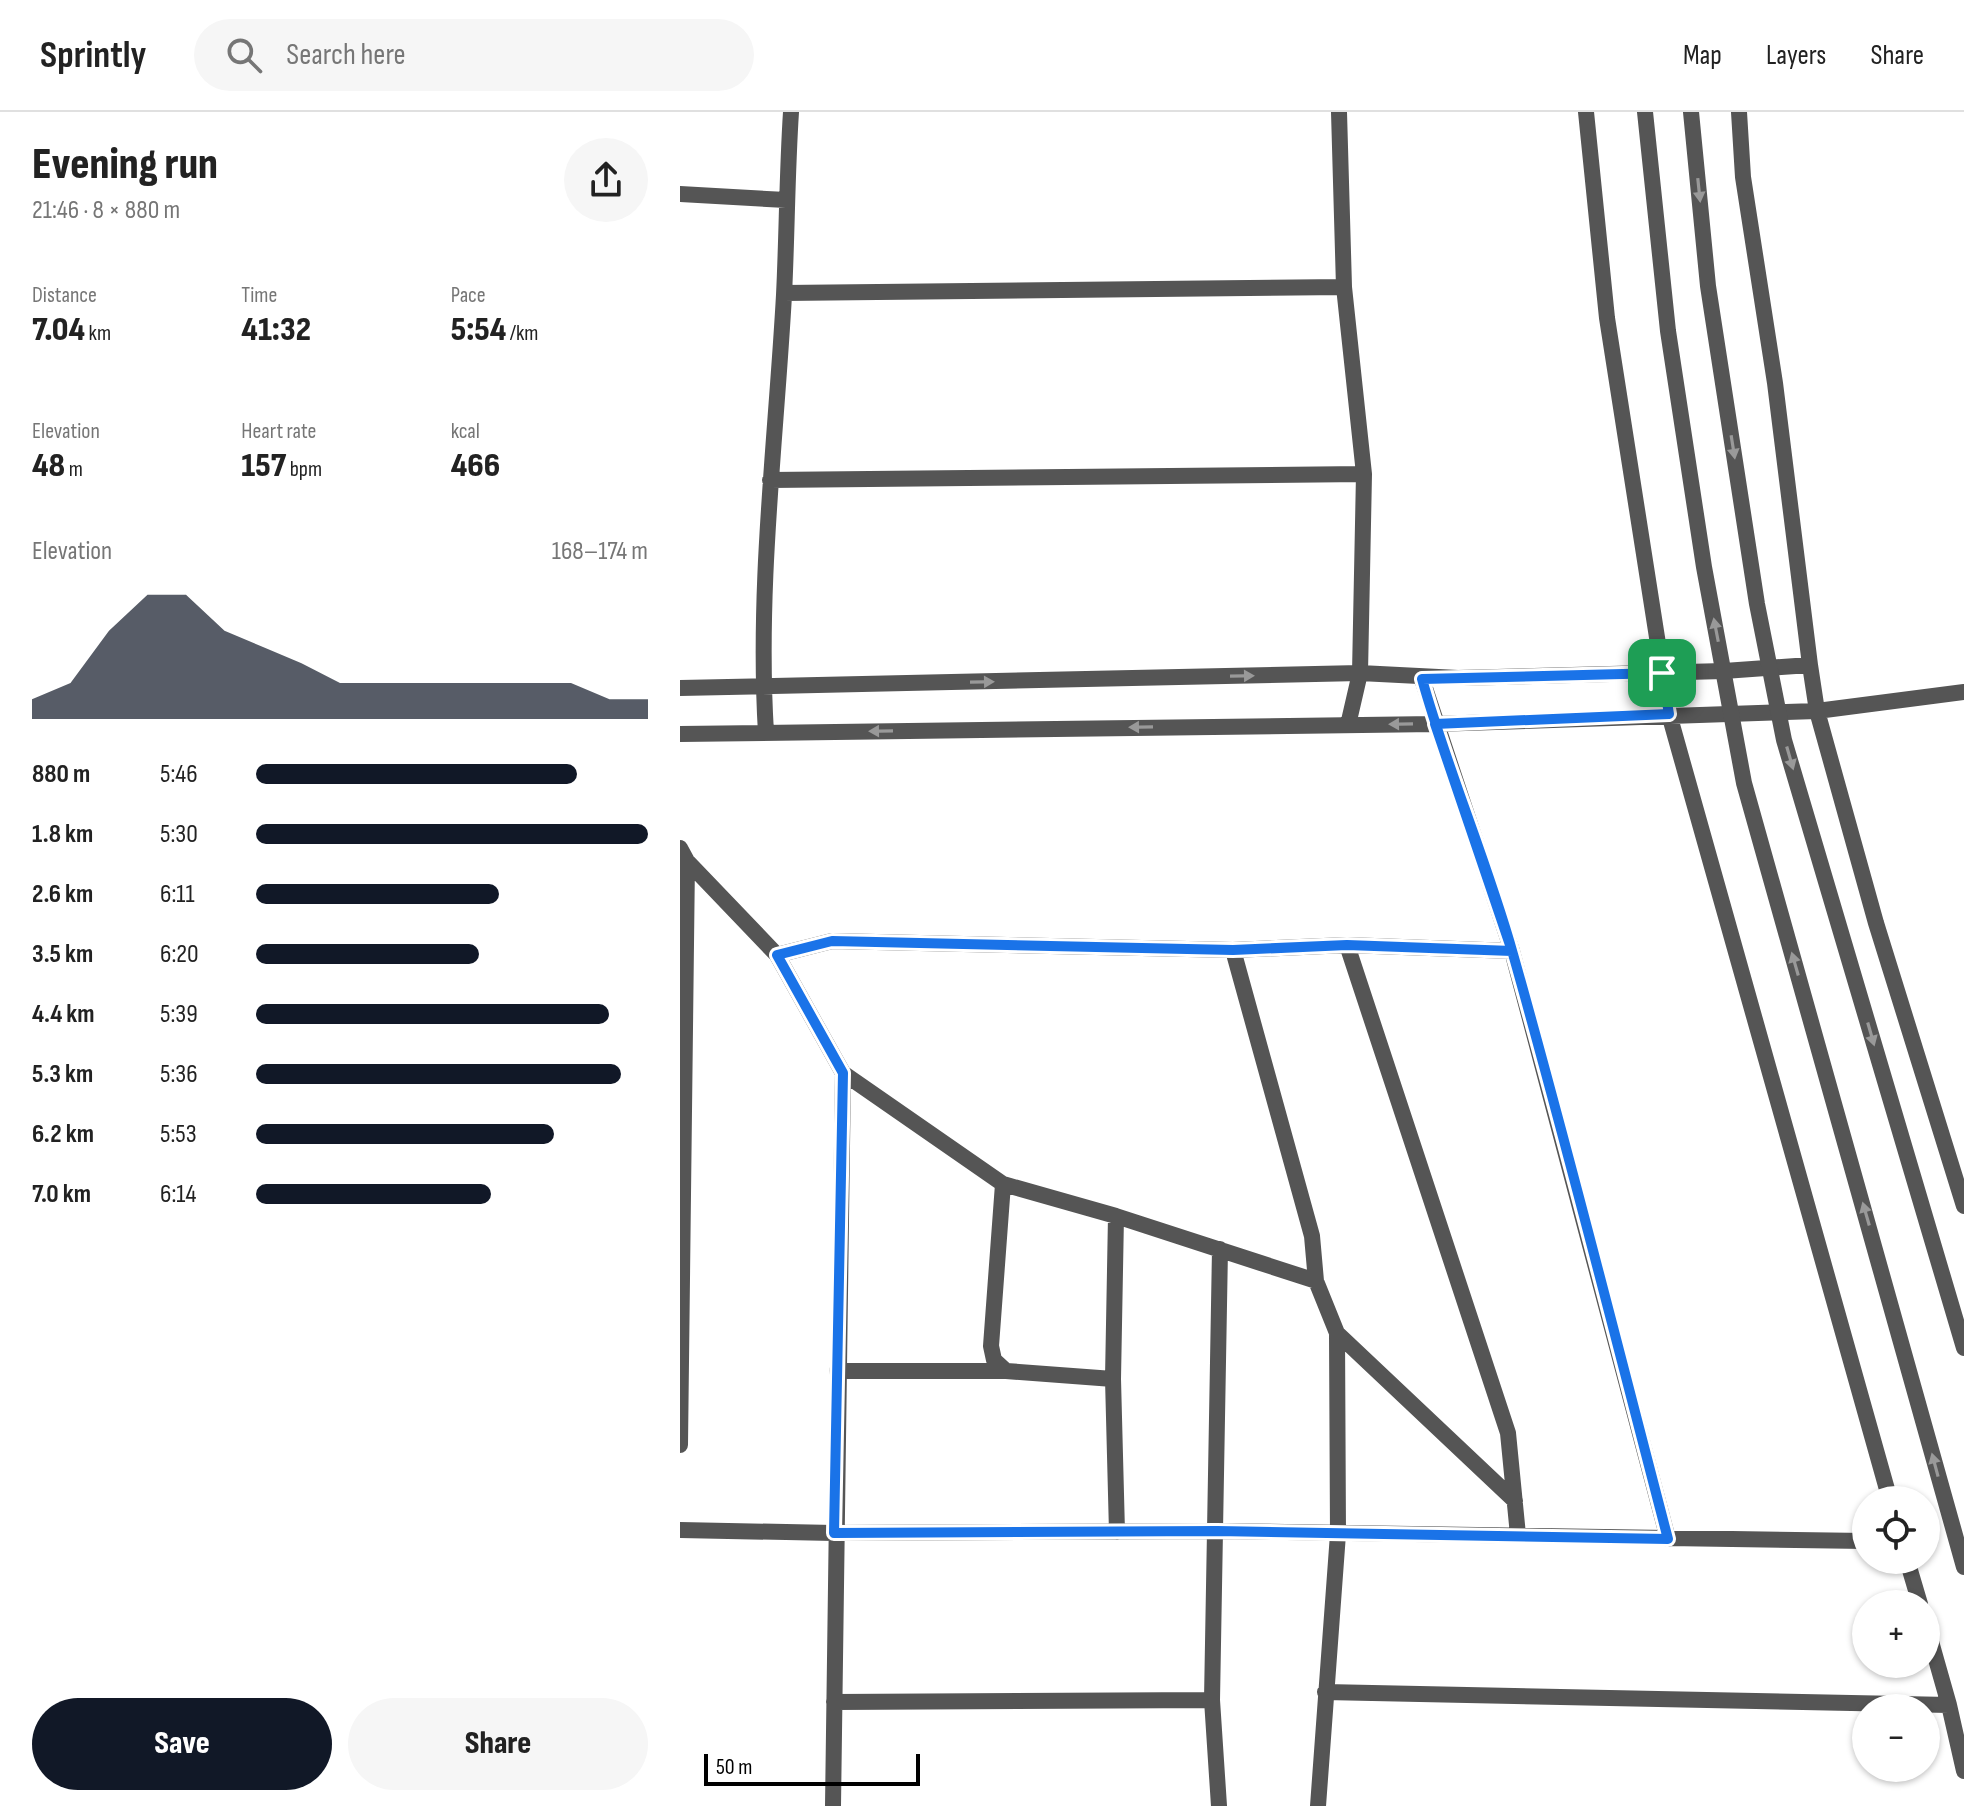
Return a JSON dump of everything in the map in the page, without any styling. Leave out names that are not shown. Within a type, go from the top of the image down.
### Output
[{"type":"street","points":[[766,733],[763,687],[770,480],[784,293],[791,112]]},
{"type":"street","points":[[1339,112],[1344,287],[1364,474],[1360,673],[1348,725]]},
{"type":"street","points":[[1586,112],[1607,318],[1669,714],[1886,1486]]},
{"type":"street","points":[[1645,112],[1668,331],[1744,783],[1964,1567]]},
{"type":"street","points":[[1691,112],[1708,286],[1779,711],[1964,1348]]},
{"type":"street","points":[[1739,112],[1743,177],[1775,383],[1817,711],[1876,923],[1964,1206]]},
{"type":"street","points":[[680,194],[786,200]]},
{"type":"street","points":[[784,293],[1344,287]]},
{"type":"street","points":[[770,480],[1364,474]]},
{"type":"street","points":[[680,688],[1360,673],[1422,679],[1724,671],[1810,665]]},
{"type":"street","points":[[1422,679],[1512,951],[1668,1539]]},
{"type":"street","points":[[680,734],[1435,724],[1817,711],[1964,692]]},
{"type":"street","points":[[683,854],[777,955],[843,1073],[1003,1184],[1116,1216],[1316,1281]]},
{"type":"street","points":[[680,1445],[683,854]]},
{"type":"street","points":[[777,955],[832,941],[1233,950],[1347,945],[1512,951]]},
{"type":"street","points":[[1347,945],[1508,1433],[1518,1535]]},
{"type":"street","points":[[1233,950],[1312,1236],[1316,1281],[1337,1333],[1338,1534],[1318,1806]]},
{"type":"street","points":[[833,1806],[834,1533],[843,1073]]},
{"type":"street","points":[[1003,1184],[991,1346],[994,1360],[1006,1371]]},
{"type":"street","points":[[1116,1216],[1113,1379],[1117,1532]]},
{"type":"street","points":[[1219,1806],[1212,1700],[1220,1249]]},
{"type":"street","points":[[1337,1333],[1515,1501]]},
{"type":"street","points":[[837,1371],[1006,1371],[1113,1379]]},
{"type":"street","points":[[680,1530],[834,1533],[1217,1531],[1852,1541]]},
{"type":"street","points":[[1940,1673],[1964,1771]]},
{"type":"street","points":[[1325,1692],[1949,1705]]},
{"type":"street","points":[[834,1702],[1212,1700]]},
{"type":"route","points":[[1662,673],[1422,679],[1435,724],[1474,837],[1512,951],[1668,1539],[1217,1531],[834,1533],[843,1073],[777,955],[832,941],[1233,950],[1347,945],[1512,951],[1435,724],[1669,714],[1662,673]]}]
